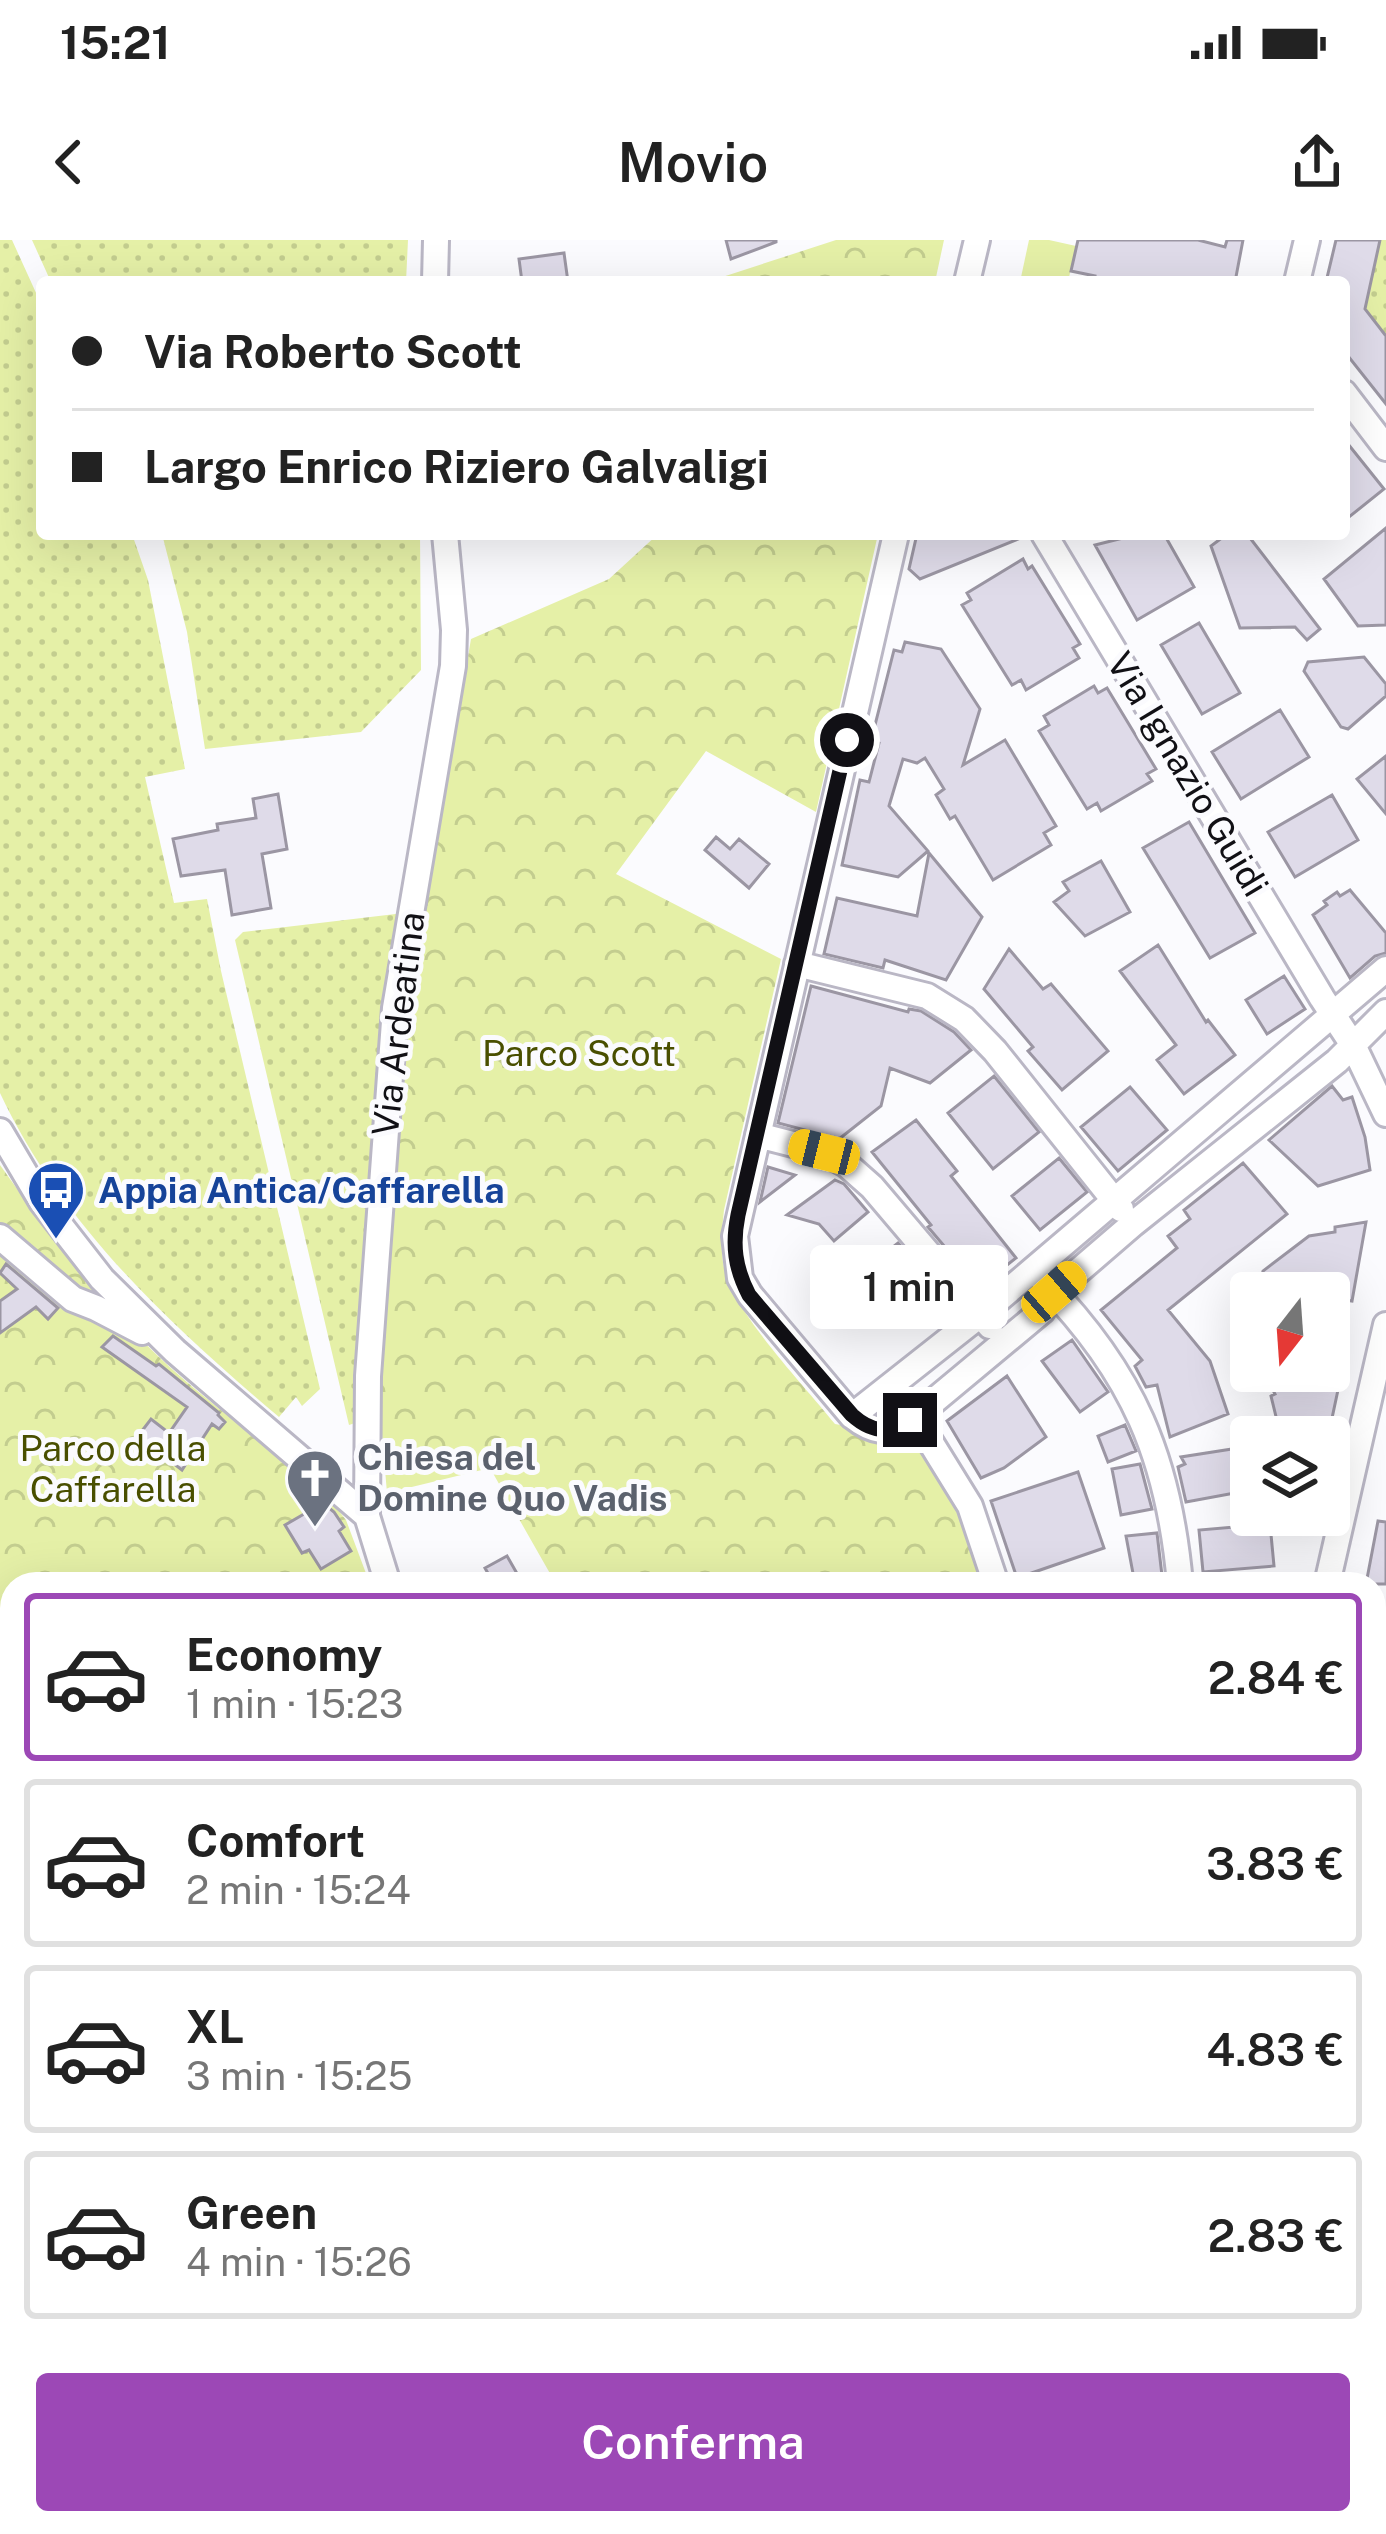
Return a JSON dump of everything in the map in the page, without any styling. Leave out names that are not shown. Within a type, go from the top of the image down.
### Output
[{"type":"street","points":[[435,276],[436,240]]},
{"type":"street","points":[[969,276],[977,240]]},
{"type":"street","points":[[1299,276],[1307,240]]},
{"type":"street","points":[[1350,401],[1386,448]]},
{"type":"street","name":"Via Ardeatina","points":[[367,1516],[369,1354],[395,1008],[453,666],[446,540]]},
{"type":"street","points":[[895,540],[734,1236],[740,1278],[749,1295],[852,1415],[882,1431],[895,1430],[915,1417],[1042,1311],[1054,1292],[1133,1224],[1329,1068],[1386,1012]]},
{"type":"street","name":"Via Ignazio Guidi","points":[[1048,540],[1354,1045],[1386,1114]]},
{"type":"street","points":[[797,964],[927,996],[964,1019],[1133,1224]]},
{"type":"street","points":[[852,1415],[980,1315],[1386,969]]},
{"type":"street","points":[[0,1132],[42,1202],[102,1280],[175,1352],[367,1516],[384,1572]]},
{"type":"street","points":[[758,1135],[824,1152],[846,1164],[872,1187],[1004,1342]]},
{"type":"street","points":[[0,1237],[73,1299],[122,1320],[175,1352]]},
{"type":"street","points":[[1033,1270],[1113,1366],[1152,1442],[1172,1514],[1179,1572]]},
{"type":"street","points":[[1330,1572],[1386,1324]]},
{"type":"street","points":[[915,1417],[970,1506],[992,1572]]},
{"type":"green space","points":[[0,240],[12,240],[36,293],[36,540],[134,540],[148,580],[185,769],[145,777],[174,903],[207,899],[320,1389],[302,1406],[296,1397],[279,1417],[198,1346],[87,1229],[25,1141],[0,1093]]},
{"type":"green space","points":[[32,240],[408,240],[406,276],[48,276]]},
{"type":"green space","points":[[836,240],[944,240],[936,276],[725,276]]},
{"type":"green space","points":[[1029,240],[1076,246],[1069,276],[1021,276]]},
{"type":"green space","points":[[1380,240],[1386,240],[1386,336],[1365,309]]},
{"type":"green space","points":[[164,540],[420,540],[421,670],[361,732],[205,749],[187,632]]},
{"type":"green space","name":"Parco Scott","points":[[651,540],[877,540],[816,812],[706,751],[616,874],[781,959],[724,1210],[724,1268],[755,1327],[835,1424],[924,1440],[945,1471],[985,1572],[549,1572],[490,1468],[387,1493],[377,1375],[406,1012],[471,639],[609,579]]},
{"type":"green space","points":[[404,913],[374,1167],[358,1422],[349,1425],[235,940],[243,932]]},
{"type":"green space","name":"Parco della Caffarella","points":[[0,1165],[74,1265],[136,1334],[328,1497],[346,1520],[366,1572],[0,1572]]},
{"type":"building","points":[[726,240],[776,240],[776,242],[731,259]]},
{"type":"building","points":[[1078,240],[1198,240],[1225,247],[1227,240],[1243,240],[1236,276],[1095,276],[1071,271]]},
{"type":"building","points":[[1336,240],[1380,240],[1365,309],[1386,336],[1386,404],[1350,359],[1350,276],[1327,276]]},
{"type":"building","points":[[564,253],[567,276],[521,276],[519,259]]},
{"type":"building","points":[[1350,446],[1384,489],[1350,516]]},
{"type":"building","points":[[1386,528],[1386,625],[1358,626],[1324,579]]},
{"type":"building","points":[[916,540],[1016,540],[920,579],[909,569]]},
{"type":"building","points":[[1115,540],[1167,540],[1194,587],[1137,620],[1095,545]]},
{"type":"building","points":[[1219,540],[1252,540],[1320,629],[1307,640],[1295,627],[1240,628],[1211,546]]},
{"type":"building","points":[[1023,559],[1080,644],[1073,648],[1079,658],[1026,690],[1021,680],[1012,685],[962,605],[971,600],[967,593]]},
{"type":"building","points":[[1199,623],[1240,693],[1202,714],[1161,645]]},
{"type":"building","points":[[905,642],[941,649],[980,709],[963,765],[1005,740],[1056,826],[1044,833],[1051,845],[993,880],[955,816],[950,819],[936,795],[944,789],[925,758],[917,763],[903,759],[889,806],[928,851],[898,877],[842,865],[860,780],[869,782],[879,743],[871,741],[894,650],[902,652]]},
{"type":"building","points":[[1364,657],[1386,684],[1386,696],[1348,729],[1341,727],[1304,671],[1308,662]]},
{"type":"building","points":[[1094,686],[1098,693],[1107,688],[1156,769],[1147,774],[1152,781],[1101,811],[1097,803],[1087,809],[1039,731],[1049,725],[1044,716]]},
{"type":"building","points":[[1280,710],[1309,757],[1241,799],[1212,752]]},
{"type":"building","points":[[1386,756],[1386,814],[1357,779]]},
{"type":"building","points":[[278,794],[287,849],[262,854],[271,908],[232,915],[225,870],[181,876],[173,839],[218,830],[217,824],[256,818],[253,799]]},
{"type":"building","points":[[1332,795],[1358,840],[1295,877],[1268,832]]},
{"type":"building","points":[[1189,822],[1255,933],[1210,958],[1143,848]]},
{"type":"building","points":[[716,837],[730,849],[739,839],[769,864],[749,888],[705,850]]},
{"type":"building","points":[[929,853],[982,917],[946,980],[885,960],[883,968],[824,954],[837,898],[917,916]]},
{"type":"building","points":[[1101,861],[1130,912],[1085,936],[1054,902],[1069,891],[1063,882]]},
{"type":"building","points":[[1350,890],[1386,933],[1386,953],[1375,956],[1350,978],[1313,915],[1337,892],[1340,896]]},
{"type":"building","points":[[1158,945],[1206,1022],[1235,1055],[1184,1094],[1157,1060],[1176,1045],[1120,971]]},
{"type":"building","points":[[1009,949],[1043,989],[1051,984],[1108,1051],[1062,1090],[984,989]]},
{"type":"building","points":[[1284,976],[1305,1009],[1267,1034],[1246,1000]]},
{"type":"building","points":[[811,986],[908,1012],[921,1011],[954,1032],[971,1050],[930,1083],[890,1068],[881,1106],[839,1139],[778,1123]]},
{"type":"building","points":[[994,1076],[1039,1132],[993,1169],[948,1113]]},
{"type":"building","points":[[1332,1086],[1343,1100],[1352,1097],[1370,1170],[1318,1186],[1269,1140]]},
{"type":"building","points":[[1130,1087],[1167,1130],[1118,1171],[1081,1127]]},
{"type":"building","points":[[916,1120],[957,1171],[951,1176],[1016,1258],[979,1287],[872,1152]]},
{"type":"building","points":[[1059,1158],[1087,1192],[1040,1230],[1012,1196]]},
{"type":"building","points":[[1243,1163],[1287,1214],[1168,1310],[1210,1361],[1228,1414],[1170,1437],[1157,1385],[1146,1387],[1135,1366],[1142,1360],[1101,1310],[1177,1248],[1168,1236],[1190,1219],[1184,1210]]},
{"type":"building","points":[[768,1167],[795,1175],[760,1202]]},
{"type":"building","points":[[835,1180],[868,1212],[834,1241],[819,1224],[787,1215]]},
{"type":"building","points":[[1366,1222],[1352,1301],[1350,1272],[1263,1272],[1309,1236],[1335,1232],[1335,1227]]},
{"type":"building","points":[[898,1243],[947,1300],[914,1326],[867,1267]]},
{"type":"building","points":[[6,1264],[58,1308],[48,1319],[36,1307],[0,1333],[0,1301],[17,1289],[0,1273]]},
{"type":"building","points":[[113,1336],[159,1364],[225,1422],[219,1429],[212,1424],[182,1470],[138,1436],[151,1419],[169,1433],[187,1407],[102,1347]]},
{"type":"building","points":[[1072,1340],[1108,1392],[1080,1412],[1042,1361]]},
{"type":"building","points":[[1007,1376],[1046,1437],[1004,1468],[981,1478],[947,1421]]},
{"type":"building","points":[[1338,1392],[1332,1416],[1276,1416],[1271,1396]]},
{"type":"building","points":[[1125,1425],[1136,1451],[1108,1462],[1098,1436]]},
{"type":"building","points":[[1230,1449],[1230,1494],[1186,1502],[1178,1467],[1185,1464],[1181,1457]]},
{"type":"building","points":[[1140,1464],[1152,1509],[1121,1515],[1112,1469]]},
{"type":"building","points":[[1078,1472],[1104,1548],[1034,1572],[1015,1572],[991,1501]]},
{"type":"building","name":"Chiesa del Domine Quo Vadis","points":[[323,1503],[344,1527],[339,1531],[351,1551],[321,1569],[309,1550],[302,1553],[285,1525]]},
{"type":"building","points":[[1378,1521],[1386,1522],[1386,1572],[1368,1572]]},
{"type":"building","points":[[1230,1527],[1230,1536],[1271,1536],[1274,1566],[1203,1572],[1199,1530]]},
{"type":"building","points":[[1157,1533],[1162,1572],[1133,1572],[1126,1536]]},
{"type":"building","points":[[507,1556],[516,1572],[487,1572],[485,1568]]},
{"type":"place","name":"Appia Antica/Caffarella","points":[[56,1241]]},
{"type":"place","name":"Chiesa del Domine Quo Vadis","points":[[315,1529]]},
{"type":"route","points":[[847,740],[738,1215],[736,1263],[749,1295],[852,1415],[882,1431],[895,1430],[910,1420]]}]
